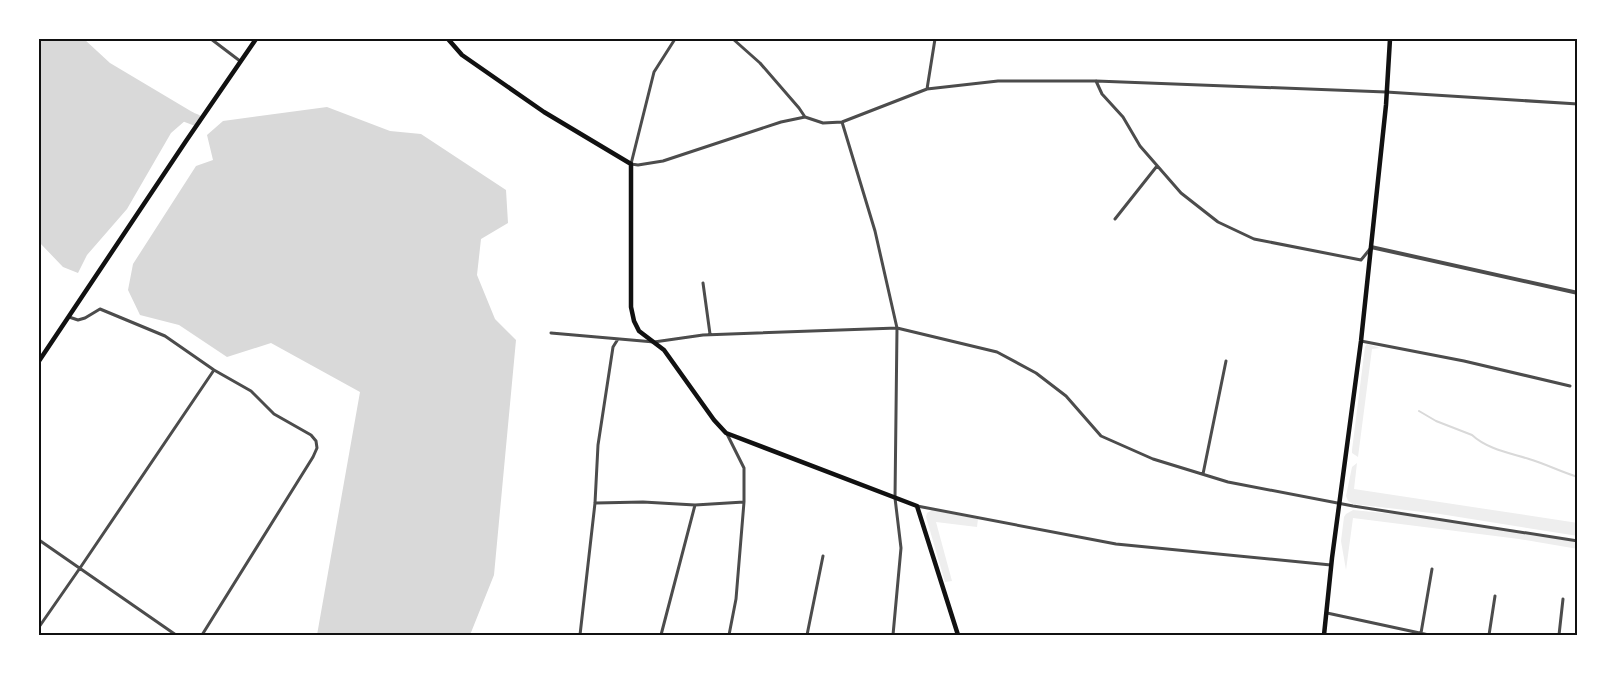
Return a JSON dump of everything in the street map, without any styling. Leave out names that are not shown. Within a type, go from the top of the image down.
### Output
[{"type":"main road","points":[[39,361],[256,39]]},
{"type":"main road","points":[[1324,635],[1361,341],[1390,39]]},
{"type":"main road","points":[[451,40],[462,55],[544,112],[631,164],[632,307],[636,326],[664,350],[714,420],[726,433],[917,506],[958,635]]},
{"type":"street","points":[[211,39],[240,61]]},
{"type":"street","points":[[675,39],[654,72],[631,164],[638,165],[663,160],[781,122],[806,117],[823,123],[842,123],[927,89],[998,81],[1096,81],[1386,92],[1578,104]]},
{"type":"street","points":[[733,39],[759,63],[806,117]]},
{"type":"street","points":[[927,89],[935,39]]},
{"type":"street","points":[[1096,81],[1102,94],[1123,117],[1140,146],[1181,193],[1218,222],[1254,239],[1361,260],[1371,247],[1578,293]]},
{"type":"street","points":[[842,123],[875,231],[897,328],[895,498],[902,548],[893,635]]},
{"type":"street","points":[[1115,219],[1157,166]]},
{"type":"street","points":[[703,283],[710,334]]},
{"type":"street","points":[[69,317],[78,320],[100,309],[165,336],[214,370],[251,391],[274,414],[311,435],[316,441],[317,448],[313,457],[202,635]]},
{"type":"street","points":[[551,333],[654,342],[710,334],[897,328],[997,352],[1036,373],[1066,396],[1101,436],[1153,459],[1228,482],[1340,504],[1578,541]]},
{"type":"street","points":[[580,635],[595,503],[598,445],[613,346],[618,339]]},
{"type":"street","points":[[1361,341],[1464,361],[1570,386]]},
{"type":"street","points":[[1203,474],[1226,361]]},
{"type":"street","points":[[39,627],[214,370]]},
{"type":"street","points":[[726,433],[744,468],[744,502],[736,599],[729,635]]},
{"type":"street","points":[[595,503],[643,502],[695,505],[744,502]]},
{"type":"street","points":[[661,635],[695,505]]},
{"type":"street","points":[[917,506],[1116,544],[1332,565]]},
{"type":"street","points":[[39,540],[176,635]]},
{"type":"street","points":[[807,635],[823,556]]},
{"type":"street","points":[[1420,633],[1432,569]]},
{"type":"street","points":[[1489,635],[1495,596]]},
{"type":"street","points":[[1559,635],[1563,599]]},
{"type":"street","points":[[1327,613],[1429,635]]},
{"type":"shaded area","points":[[39,39],[84,39],[110,63],[194,113],[171,133],[127,209],[87,255],[78,273],[63,267],[39,242]]},
{"type":"shaded area","points":[[327,107],[390,131],[421,134],[506,190],[508,223],[481,239],[477,275],[495,319],[516,340],[494,575],[470,635],[317,635],[360,392],[271,343],[227,357],[179,325],[140,315],[128,290],[133,264],[196,166],[213,160],[207,135],[223,121]]},
{"type":"shaded area","points":[[1367,344],[1380,348],[1372,349],[1358,457],[1352,453],[1352,450]]},
{"type":"shaded area","points":[[1357,463],[1354,489],[1578,523],[1578,536],[1440,514],[1353,504],[1346,496],[1352,467]]},
{"type":"shaded area","points":[[932,510],[978,519],[977,527],[936,522],[952,581],[945,582],[926,517],[927,513]]},
{"type":"shaded area","points":[[1353,510],[1434,518],[1578,542],[1578,549],[1519,539],[1353,518],[1346,570],[1341,541],[1344,517]]},
{"type":"waterway","points":[[175,112],[196,120]]},
{"type":"waterway","points":[[1419,411],[1436,421],[1472,435],[1492,447],[1578,477]]}]
